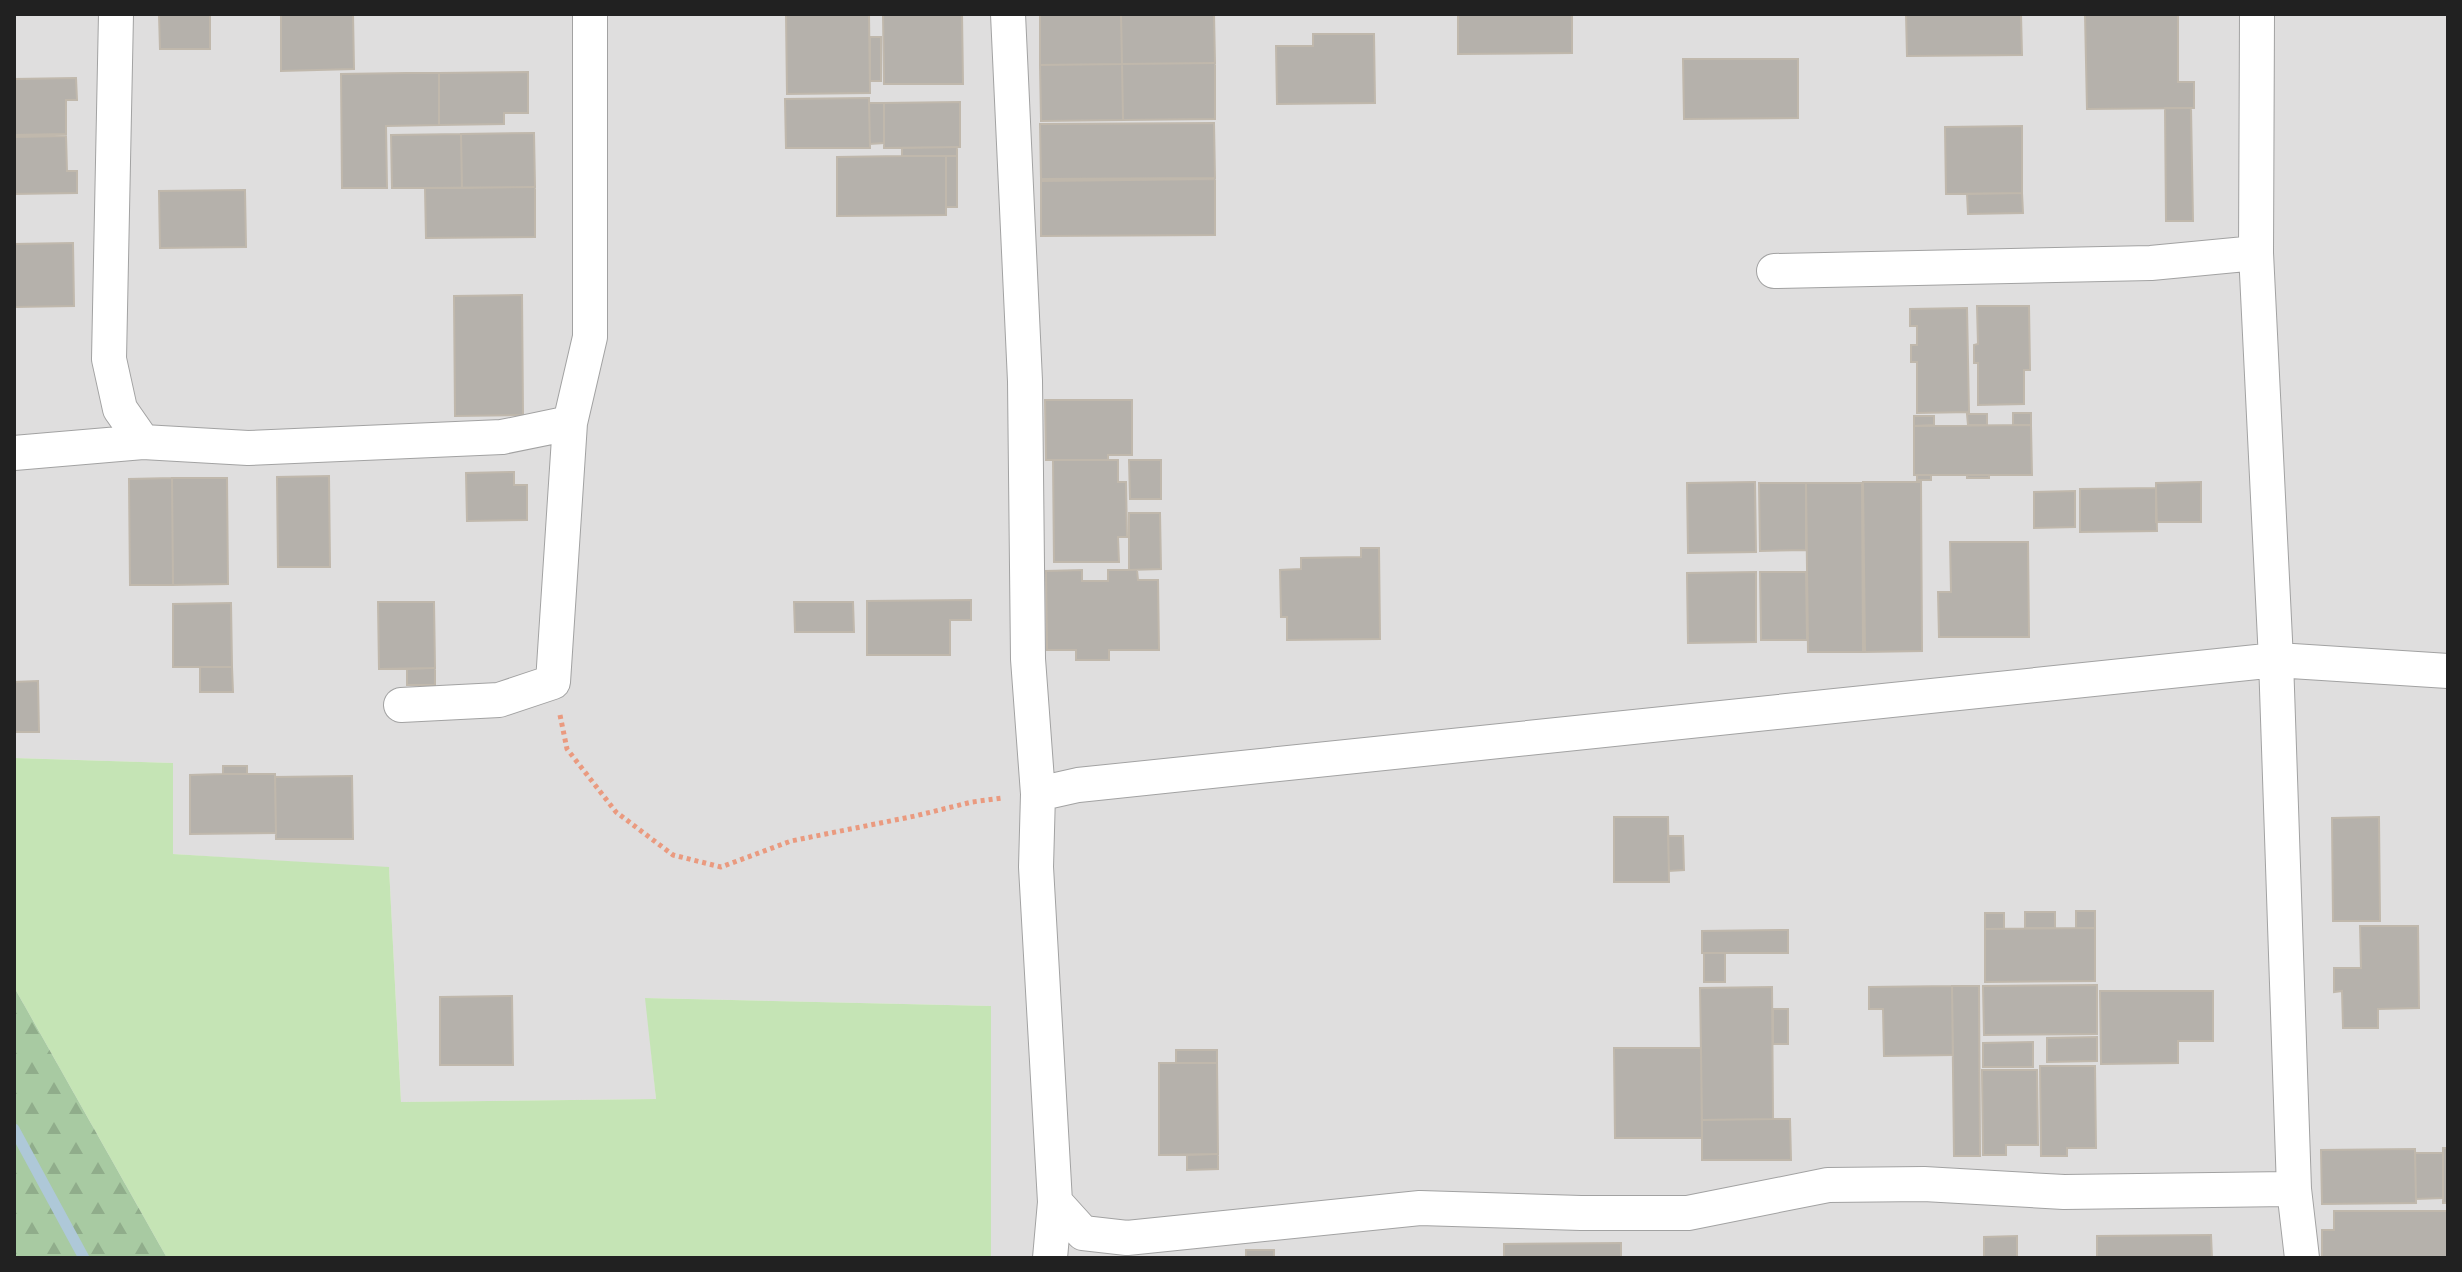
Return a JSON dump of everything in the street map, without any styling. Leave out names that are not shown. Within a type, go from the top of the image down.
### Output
[{"type":"street","points":[[116,14],[109,359],[120,409],[143,442]]},
{"type":"street","points":[[401,705],[499,700],[553,682],[570,423],[590,337],[590,14]]},
{"type":"street","points":[[1008,14],[1025,381],[1028,659],[1038,794],[1036,867],[1055,1202],[1050,1258]]},
{"type":"street","points":[[2257,14],[2256,253],[2276,660],[2294,1189],[2302,1258]]},
{"type":"street","points":[[1774,271],[2151,263],[2256,253]]},
{"type":"street","points":[[14,453],[143,442],[248,448],[502,437],[570,423]]},
{"type":"street","points":[[1038,794],[1094,783],[2276,660],[2448,671]]},
{"type":"street","points":[[1055,1202],[1083,1233],[1127,1238],[1420,1208],[1688,1213],[1828,1185],[1924,1184],[2064,1192],[2294,1189]]},
{"type":"path","points":[[553,682],[567,749],[616,812],[673,855],[721,867],[791,841],[972,802],[1038,794]]},
{"type":"shaded area","points":[[14,14],[2448,14],[2448,1258],[991,1258],[991,1006],[646,998],[656,1099],[401,1102],[389,868],[173,854],[173,763],[14,758]]},
{"type":"green space","points":[[14,758],[173,763],[173,854],[389,867],[401,1102],[656,1099],[645,998],[991,1006],[991,1258],[167,1258],[14,987]]},
{"type":"green space","points":[[14,987],[167,1258],[14,1258]]},
{"type":"building","points":[[159,14],[210,14],[210,49],[160,49]]},
{"type":"building","points":[[281,14],[353,14],[354,69],[281,71]]},
{"type":"building","points":[[786,14],[869,14],[870,93],[787,94]]},
{"type":"building","points":[[883,14],[962,14],[963,84],[884,84]]},
{"type":"building","points":[[1040,14],[1121,14],[1122,64],[1040,65]]},
{"type":"building","points":[[1121,14],[1214,14],[1215,63],[1122,64]]},
{"type":"building","points":[[1458,14],[1572,14],[1572,53],[1458,54]]},
{"type":"building","points":[[1906,14],[2021,14],[2022,55],[1907,56]]},
{"type":"building","points":[[2085,14],[2178,14],[2178,82],[2194,82],[2194,108],[2087,109]]},
{"type":"building","points":[[1313,34],[1374,34],[1375,103],[1277,104],[1276,46],[1313,46]]},
{"type":"building","points":[[870,37],[881,37],[881,81],[870,81]]},
{"type":"building","points":[[1683,59],[1798,59],[1798,118],[1684,119]]},
{"type":"building","points":[[1215,63],[1215,119],[1123,120],[1122,64]]},
{"type":"building","points":[[1122,64],[1123,120],[1041,121],[1040,65]]},
{"type":"building","points":[[528,72],[528,113],[504,113],[504,124],[439,125],[439,73]]},
{"type":"building","points":[[439,73],[439,125],[386,126],[387,188],[342,188],[341,74]]},
{"type":"building","points":[[76,78],[77,100],[66,100],[66,134],[14,135],[14,79]]},
{"type":"building","points":[[869,98],[870,148],[786,148],[785,99]]},
{"type":"building","points":[[960,102],[960,147],[884,148],[884,103]]},
{"type":"building","points":[[869,103],[884,103],[884,143],[870,144]]},
{"type":"building","points":[[2165,108],[2191,108],[2193,221],[2166,221]]},
{"type":"building","points":[[1214,123],[1215,178],[1041,179],[1040,124]]},
{"type":"building","points":[[2022,126],[2022,193],[1946,194],[1945,127]]},
{"type":"building","points":[[534,133],[535,187],[462,188],[461,134]]},
{"type":"building","points":[[461,134],[462,188],[392,188],[391,135]]},
{"type":"building","points":[[66,136],[67,171],[77,171],[77,193],[14,194],[14,137]]},
{"type":"building","points":[[957,147],[957,156],[902,156],[902,148]]},
{"type":"building","points":[[946,156],[946,215],[837,216],[837,157]]},
{"type":"building","points":[[946,156],[957,156],[957,207],[946,207]]},
{"type":"building","points":[[1215,179],[1215,235],[1041,236],[1041,181]]},
{"type":"building","points":[[535,187],[535,237],[426,238],[425,188]]},
{"type":"building","points":[[245,190],[246,247],[160,248],[159,191]]},
{"type":"building","points":[[2022,193],[2023,213],[1968,214],[1967,194]]},
{"type":"building","points":[[73,243],[74,306],[14,307],[14,244]]},
{"type":"building","points":[[522,295],[523,415],[455,416],[454,296]]},
{"type":"building","points":[[1977,306],[2029,306],[2030,370],[2024,370],[2024,404],[1978,405],[1978,363],[1974,363],[1974,345],[1978,344]]},
{"type":"building","points":[[1967,308],[1969,412],[1917,413],[1917,362],[1911,362],[1911,345],[1917,345],[1917,326],[1910,326],[1910,309]]},
{"type":"building","points":[[1045,400],[1132,400],[1132,455],[1108,455],[1108,460],[1046,460]]},
{"type":"building","points":[[2013,413],[2031,413],[2031,425],[2013,425]]},
{"type":"building","points":[[1967,414],[1987,414],[1987,425],[1968,425]]},
{"type":"building","points":[[1914,416],[1934,416],[1934,425],[1914,426]]},
{"type":"building","points":[[2031,425],[2032,475],[1914,475],[1914,426]]},
{"type":"building","points":[[1053,460],[1118,460],[1118,482],[1126,482],[1127,537],[1118,537],[1119,562],[1054,562]]},
{"type":"building","points":[[1129,460],[1161,460],[1161,499],[1130,499]]},
{"type":"building","points":[[514,472],[514,485],[527,485],[527,520],[467,521],[466,473]]},
{"type":"building","points":[[1917,475],[1931,475],[1931,480],[1917,480]]},
{"type":"building","points":[[1967,475],[1989,475],[1989,478],[1967,478]]},
{"type":"building","points":[[329,476],[330,567],[278,567],[277,477]]},
{"type":"building","points":[[172,478],[173,585],[130,585],[129,479]]},
{"type":"building","points":[[172,478],[227,478],[228,584],[173,585]]},
{"type":"building","points":[[1755,482],[1756,552],[1688,553],[1687,483]]},
{"type":"building","points":[[1863,482],[1921,482],[1922,651],[1865,652]]},
{"type":"building","points":[[2201,482],[2201,522],[2156,522],[2156,483]]},
{"type":"building","points":[[1759,483],[1806,483],[1806,550],[1760,551]]},
{"type":"building","points":[[1806,483],[1862,483],[1863,652],[1808,652]]},
{"type":"building","points":[[2156,488],[2157,531],[2080,532],[2080,489]]},
{"type":"building","points":[[2075,491],[2075,527],[2034,528],[2034,492]]},
{"type":"building","points":[[1129,513],[1160,513],[1161,569],[1129,570]]},
{"type":"building","points":[[1950,542],[2028,542],[2029,637],[1939,637],[1938,592],[1951,592]]},
{"type":"building","points":[[1361,548],[1379,548],[1380,639],[1287,640],[1287,617],[1281,617],[1280,570],[1301,569],[1301,558],[1361,557]]},
{"type":"building","points":[[1082,570],[1082,581],[1108,581],[1108,570],[1137,570],[1138,580],[1158,580],[1159,650],[1109,650],[1109,660],[1076,660],[1076,650],[1047,650],[1046,571]]},
{"type":"building","points":[[1756,572],[1756,642],[1688,643],[1687,573]]},
{"type":"building","points":[[1760,572],[1806,572],[1807,640],[1761,640]]},
{"type":"building","points":[[971,600],[971,620],[950,620],[950,655],[867,655],[867,601]]},
{"type":"building","points":[[378,602],[434,602],[435,668],[379,669]]},
{"type":"building","points":[[794,602],[853,602],[854,632],[795,632]]},
{"type":"building","points":[[231,603],[232,667],[173,667],[173,604]]},
{"type":"building","points":[[200,667],[232,667],[233,692],[200,692]]},
{"type":"building","points":[[435,668],[435,685],[407,685],[407,669]]},
{"type":"building","points":[[38,681],[39,732],[15,732],[14,682]]},
{"type":"building","points":[[223,766],[247,766],[247,774],[223,774]]},
{"type":"building","points":[[275,774],[276,833],[190,834],[190,775]]},
{"type":"building","points":[[352,776],[353,839],[276,839],[275,777]]},
{"type":"building","points":[[1614,817],[1668,817],[1669,882],[1614,882]]},
{"type":"building","points":[[2379,817],[2380,921],[2333,921],[2332,818]]},
{"type":"building","points":[[1668,836],[1683,836],[1684,870],[1669,871]]},
{"type":"building","points":[[2076,911],[2095,911],[2095,928],[2076,928]]},
{"type":"building","points":[[2025,912],[2055,912],[2055,928],[2025,928]]},
{"type":"building","points":[[1985,913],[2004,913],[2004,929],[1985,929]]},
{"type":"building","points":[[2360,926],[2418,926],[2419,1008],[2378,1009],[2378,1028],[2343,1028],[2342,991],[2334,992],[2334,968],[2361,968]]},
{"type":"building","points":[[2095,928],[2095,981],[1985,982],[1985,929]]},
{"type":"building","points":[[1788,930],[1788,953],[1702,953],[1702,931]]},
{"type":"building","points":[[1704,953],[1725,953],[1725,982],[1704,982]]},
{"type":"building","points":[[2097,985],[2097,1034],[1984,1035],[1983,986]]},
{"type":"building","points":[[1952,986],[1979,986],[1980,1156],[1954,1156]]},
{"type":"building","points":[[1952,986],[1953,1055],[1884,1056],[1883,1009],[1869,1009],[1869,987]]},
{"type":"building","points":[[1772,987],[1773,1119],[1702,1120],[1700,988]]},
{"type":"building","points":[[2100,991],[2213,991],[2213,1041],[2178,1041],[2178,1063],[2101,1064]]},
{"type":"building","points":[[512,996],[513,1065],[440,1065],[440,997]]},
{"type":"building","points":[[1773,1009],[1788,1009],[1788,1044],[1773,1044]]},
{"type":"building","points":[[2097,1037],[2097,1061],[2047,1062],[2047,1038]]},
{"type":"building","points":[[2033,1042],[2033,1067],[1983,1067],[1983,1043]]},
{"type":"building","points":[[1614,1048],[1701,1048],[1702,1138],[1615,1138]]},
{"type":"building","points":[[1176,1050],[1217,1050],[1217,1063],[1176,1063]]},
{"type":"building","points":[[1159,1063],[1217,1063],[1218,1154],[1159,1155]]},
{"type":"building","points":[[2040,1066],[2095,1066],[2096,1148],[2067,1148],[2067,1156],[2041,1156]]},
{"type":"building","points":[[1982,1070],[2037,1070],[2038,1145],[2006,1145],[2006,1155],[1983,1155]]},
{"type":"building","points":[[1790,1119],[1791,1160],[1702,1160],[1702,1120]]},
{"type":"building","points":[[2443,1148],[2448,1148],[2448,1203],[2443,1203]]},
{"type":"building","points":[[2415,1149],[2416,1203],[2322,1204],[2321,1150]]},
{"type":"building","points":[[2415,1153],[2443,1153],[2443,1198],[2416,1199]]},
{"type":"building","points":[[1218,1154],[1218,1169],[1187,1170],[1187,1155]]},
{"type":"building","points":[[2334,1211],[2448,1211],[2448,1258],[2322,1258],[2322,1230],[2334,1230]]},
{"type":"building","points":[[2211,1235],[2212,1258],[2097,1258],[2097,1236]]},
{"type":"building","points":[[2017,1236],[2017,1258],[1984,1258],[1984,1237]]},
{"type":"building","points":[[1621,1243],[1621,1258],[1504,1258],[1504,1244]]},
{"type":"building","points":[[1246,1250],[1274,1250],[1274,1258],[1246,1258]]},
{"type":"waterway","points":[[14,1129],[84,1258]]}]
